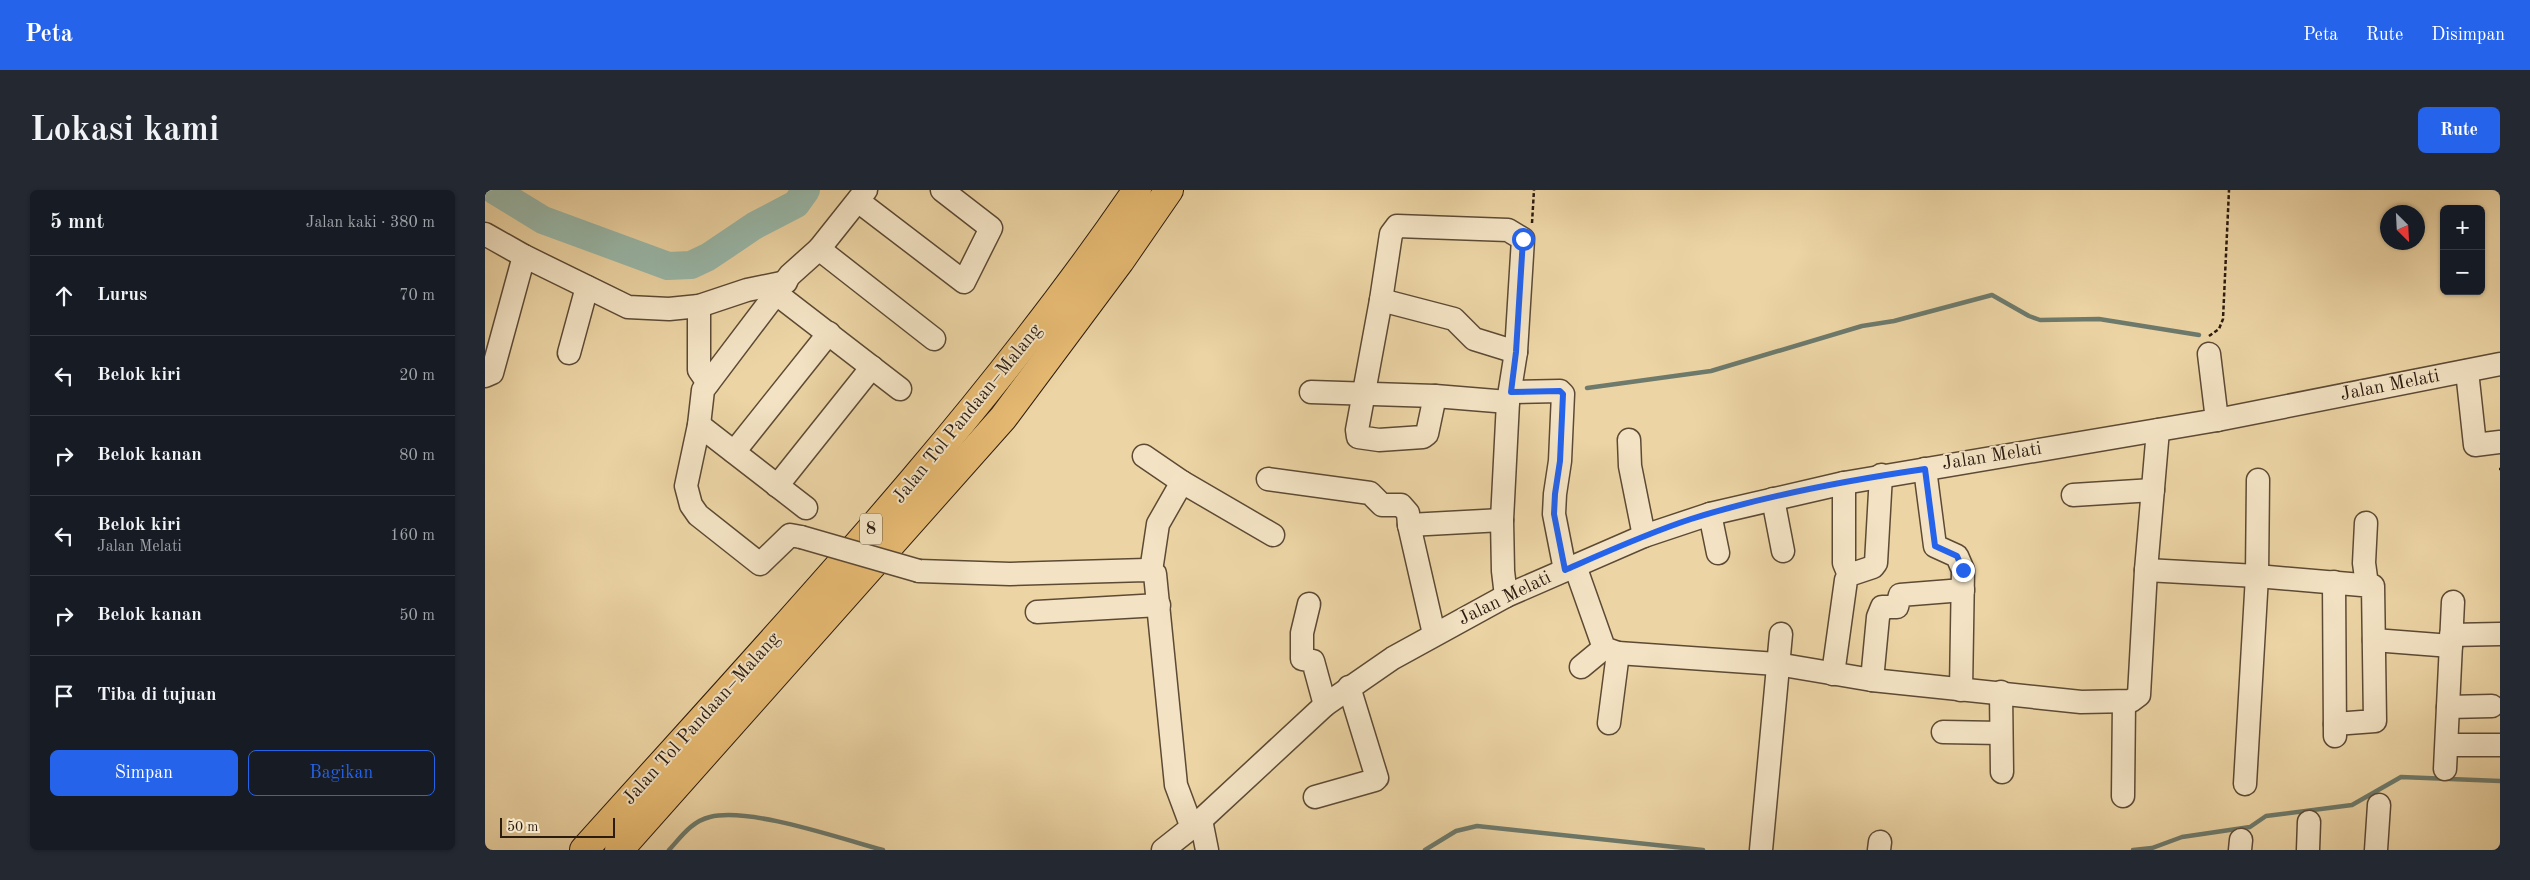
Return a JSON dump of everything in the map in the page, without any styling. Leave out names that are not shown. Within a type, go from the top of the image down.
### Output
[{"type":"highway","name":"Jalan Tol Pandaan–Malang","points":[[584,850],[884,515],[971,413],[1041,325],[1137,190]]},
{"type":"highway","name":"Jalan Tol Pandaan–Malang","points":[[619,850],[1003,418],[1120,261],[1169,190]]},
{"type":"street","points":[[942,190],[991,228],[964,282],[862,196],[819,248],[790,276],[703,390],[699,425],[685,486],[691,504],[698,515],[760,564],[791,535],[919,571],[1010,574],[1151,571]]},
{"type":"street","points":[[1435,396],[1427,434],[1416,439],[1379,440],[1358,437],[1391,234],[1394,227],[1415,225],[1508,230],[1523,241],[1513,395],[1502,520],[1503,570],[1506,596]]},
{"type":"street","points":[[485,234],[524,256],[628,307],[669,310],[699,306],[747,290],[781,289],[829,333],[900,389]]},
{"type":"street","points":[[819,248],[934,339]]},
{"type":"street","points":[[485,376],[492,372],[524,256]]},
{"type":"street","points":[[569,353],[587,287]]},
{"type":"street","points":[[1381,300],[1454,319],[1474,339],[1516,352]]},
{"type":"street","points":[[699,306],[699,370],[708,383]]},
{"type":"street","points":[[734,452],[829,333]]},
{"type":"street","points":[[2209,354],[2217,420]]},
{"type":"street","name":"Jalan Melati","points":[[1163,850],[1197,824],[1322,699],[1349,687],[1434,634],[1506,596],[1643,536],[1710,514],[1773,498],[1881,475],[2217,420],[2500,364]]},
{"type":"street","points":[[777,486],[872,367]]},
{"type":"street","points":[[2467,371],[2475,444],[2500,442]]},
{"type":"street","points":[[1311,392],[1435,396],[1513,395],[1560,391],[1563,394],[1560,461],[1554,514],[1570,568],[1611,650],[1609,723]]},
{"type":"street","points":[[699,425],[806,508]]},
{"type":"street","points":[[1581,666],[1611,650],[1777,664],[1872,680],[1961,690],[2001,692],[2081,702],[2124,702],[2135,700],[2139,695],[2146,570],[2158,430]]},
{"type":"street","points":[[1629,440],[1630,466],[1643,536]]},
{"type":"street","points":[[1144,456],[1182,482],[1273,536]]},
{"type":"street","points":[[1925,469],[1935,546],[1960,560],[1963,570],[1961,690]]},
{"type":"street","points":[[1833,674],[1846,580],[1849,575],[1873,567],[1876,562],[1881,475]]},
{"type":"street","points":[[1268,479],[1371,493],[1382,505],[1401,505],[1408,513],[1409,526],[1434,634]]},
{"type":"street","points":[[2245,784],[2257,576],[2258,480]]},
{"type":"street","points":[[1182,482],[1159,524],[1151,571],[1157,580],[1176,785],[1197,824],[1207,850]]},
{"type":"street","points":[[1844,483],[1844,563],[1849,575]]},
{"type":"street","points":[[2073,495],[2153,490]]},
{"type":"street","points":[[1773,498],[1783,551]]},
{"type":"street","points":[[1710,514],[1718,553]]},
{"type":"street","points":[[1409,526],[1502,520]]},
{"type":"street","points":[[2366,524],[2364,563],[2367,585]]},
{"type":"street","points":[[2146,570],[2257,576],[2334,582],[2373,586],[2375,591],[2375,721],[2335,730],[2334,582]]},
{"type":"street","points":[[1872,680],[1878,617],[1882,607],[1897,607],[1900,595],[1963,590]]},
{"type":"street","points":[[2445,769],[2453,602]]},
{"type":"street","points":[[1309,604],[1302,633],[1301,659],[1313,662],[1322,699]]},
{"type":"street","points":[[1037,612],[1159,605]]},
{"type":"street","points":[[1761,850],[1781,634]]},
{"type":"street","points":[[2374,640],[2451,641],[2500,634]]},
{"type":"street","points":[[1315,797],[1377,778],[1349,687]]},
{"type":"street","points":[[2001,692],[2002,772]]},
{"type":"street","points":[[2123,796],[2124,702]]},
{"type":"street","points":[[2448,707],[2492,706]]},
{"type":"street","points":[[1943,732],[2001,733]]},
{"type":"street","points":[[2447,745],[2500,745]]},
{"type":"street","points":[[2376,850],[2379,805]]},
{"type":"street","points":[[2308,850],[2309,822]]},
{"type":"path","points":[[2209,354],[2208,337],[2219,329],[2223,319],[2229,190]]},
{"type":"waterway","points":[[494,190],[543,220],[668,266],[691,265],[708,257],[754,226],[796,204],[806,190]]},
{"type":"waterway","points":[[1587,388],[1711,371],[1862,326],[1894,321],[1992,295],[2029,316],[2040,320],[2099,319],[2199,335]]},
{"type":"waterway","points":[[2133,850],[2152,848],[2182,837],[2250,827],[2266,816],[2352,805],[2401,777],[2500,781]]},
{"type":"waterway","points":[[669,850],[687,830],[698,822],[710,817],[727,815],[772,820],[883,850]]},
{"type":"waterway","points":[[1425,850],[1456,831],[1477,826],[1703,850]]},
{"type":"route","points":[[1523,239],[1516,352],[1511,392],[1560,391],[1563,394],[1560,461],[1554,514],[1557,539],[1565,570],[1643,536],[1692,519],[1773,498],[1881,475],[1925,469],[1935,546],[1939,550],[1957,556],[1963,570]]}]
